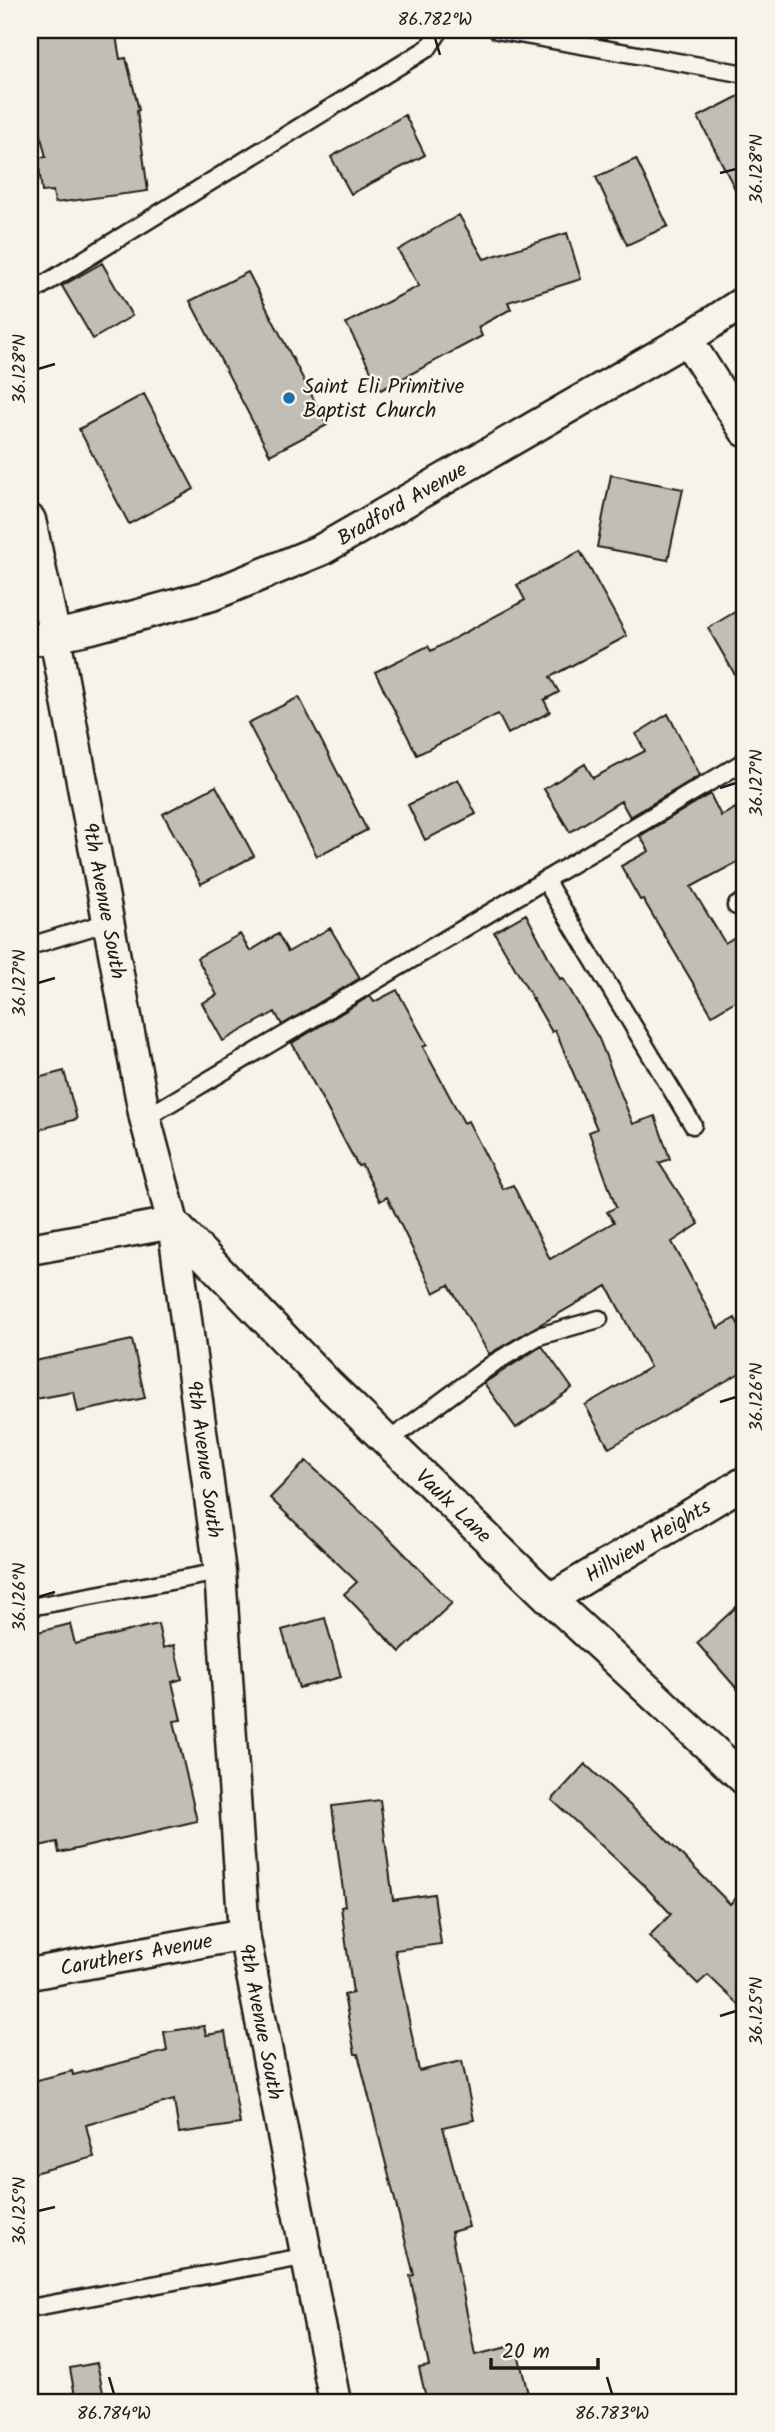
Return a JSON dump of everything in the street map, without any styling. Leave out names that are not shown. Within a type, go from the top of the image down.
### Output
[{"type":"street","name":"Bradford Avenue","points":[[42,639],[212,595],[321,550],[687,339],[745,301]]},
{"type":"street","points":[[687,339],[745,431]]},
{"type":"street","name":"9th Avenue South","points":[[30,520],[42,639],[108,922],[145,1118],[173,1223],[220,1572],[244,1934],[335,2402]]},
{"type":"street","points":[[30,1249],[173,1223]]},
{"type":"street","name":"Vaulx Lane","points":[[173,1223],[387,1442],[550,1599],[745,1780]]},
{"type":"street","name":"Hillview Heights","points":[[550,1599],[745,1482]]},
{"type":"street","name":"Caruthers Avenue","points":[[30,1974],[244,1934]]},
{"type":"lane","points":[[30,293],[428,48],[440,30]]},
{"type":"lane","points":[[497,30],[745,74]]},
{"type":"lane","points":[[145,1118],[745,761]]},
{"type":"lane","points":[[545,880],[693,1125]]},
{"type":"lane","points":[[30,946],[108,922]]},
{"type":"lane","points":[[387,1442],[494,1363],[539,1336],[599,1319]]},
{"type":"lane","points":[[30,1607],[220,1572]]},
{"type":"lane","points":[[30,2308],[308,2256]]},
{"type":"building","points":[[30,30],[115,30],[120,59],[126,58],[139,110],[148,191],[55,203],[53,191],[42,192],[38,158],[46,157],[30,93]]},
{"type":"building","points":[[745,93],[745,208],[698,117]]},
{"type":"building","points":[[405,115],[425,155],[351,194],[331,157]]},
{"type":"building","points":[[636,159],[668,226],[627,245],[596,177]]},
{"type":"building","points":[[459,215],[484,259],[567,233],[581,279],[508,302],[511,309],[478,327],[482,336],[381,390],[346,323],[419,286],[398,250]]},
{"type":"building","points":[[102,263],[132,316],[93,339],[62,286]]},
{"type":"building","points":[[248,272],[327,425],[270,455],[190,301]]},
{"type":"building","points":[[144,394],[194,489],[129,524],[79,429]]},
{"type":"building","points":[[611,475],[683,489],[668,560],[597,547]]},
{"type":"building","points":[[580,551],[627,636],[550,677],[559,692],[544,700],[550,712],[508,734],[498,714],[417,755],[375,672],[428,646],[431,651],[525,600],[517,585]]},
{"type":"building","points":[[745,606],[745,692],[708,628]]},
{"type":"building","points":[[299,697],[367,830],[317,856],[248,723]]},
{"type":"building","points":[[668,714],[700,775],[630,817],[621,801],[570,832],[544,789],[585,764],[593,778],[645,751],[636,734]]},
{"type":"building","points":[[458,779],[476,814],[425,840],[408,805]]},
{"type":"building","points":[[216,786],[254,856],[201,884],[163,814]]},
{"type":"building","points":[[710,794],[721,816],[745,803],[745,858],[691,887],[725,943],[745,931],[745,995],[712,1015],[621,866],[649,851],[640,836]]},
{"type":"building","points":[[526,914],[560,979],[563,978],[599,1039],[633,1124],[655,1116],[670,1159],[659,1163],[699,1224],[672,1242],[718,1328],[735,1318],[745,1337],[745,1370],[609,1448],[585,1405],[650,1367],[607,1286],[489,1354],[449,1285],[434,1293],[387,1197],[380,1201],[362,1165],[358,1166],[292,1043],[370,996],[374,1002],[397,990],[427,1045],[423,1047],[464,1123],[468,1121],[503,1189],[513,1185],[550,1259],[614,1222],[607,1212],[616,1207],[589,1132],[597,1129],[555,1030],[552,1032],[494,932]]},
{"type":"building","points":[[330,928],[360,978],[282,1025],[275,1012],[223,1041],[202,1003],[217,995],[197,958],[240,934],[250,951],[278,934],[288,952]]},
{"type":"building","points":[[64,1071],[77,1119],[30,1132],[30,1080]]},
{"type":"building","points":[[132,1340],[145,1398],[78,1412],[74,1392],[30,1400],[30,1362]]},
{"type":"building","points":[[542,1346],[572,1388],[516,1428],[484,1383]]},
{"type":"building","points":[[306,1461],[396,1545],[452,1603],[400,1652],[344,1594],[357,1582],[270,1498]]},
{"type":"building","points":[[745,1599],[745,1698],[697,1643]]},
{"type":"building","points":[[325,1618],[341,1677],[299,1688],[282,1630]]},
{"type":"building","points":[[70,1624],[75,1644],[158,1624],[163,1648],[174,1645],[182,1679],[172,1682],[181,1720],[174,1721],[197,1821],[59,1853],[57,1842],[30,1848],[30,1735],[35,1735],[30,1708],[30,1634]]},
{"type":"building","points":[[585,1764],[660,1833],[730,1904],[745,1888],[745,2011],[708,1975],[698,1984],[649,1936],[671,1914],[642,1883],[552,1800]]},
{"type":"building","points":[[380,1800],[393,1900],[434,1894],[441,1944],[395,1950],[419,2071],[462,2061],[474,2120],[443,2127],[469,2227],[451,2232],[475,2355],[516,2345],[530,2402],[427,2402],[419,2368],[429,2366],[410,2276],[414,2275],[358,2054],[355,2054],[344,1995],[353,1993],[341,1907],[345,1906],[332,1806]]},
{"type":"building","points":[[204,2026],[206,2035],[225,2032],[240,2124],[179,2133],[174,2100],[86,2125],[94,2157],[30,2174],[30,2082],[72,2071],[73,2075],[167,2051],[164,2032]]},
{"type":"building","points":[[97,2363],[105,2402],[76,2402],[70,2368]]},
{"type":"place","name":"Saint Eli Primitive Baptist Church","points":[[289,398]]}]
